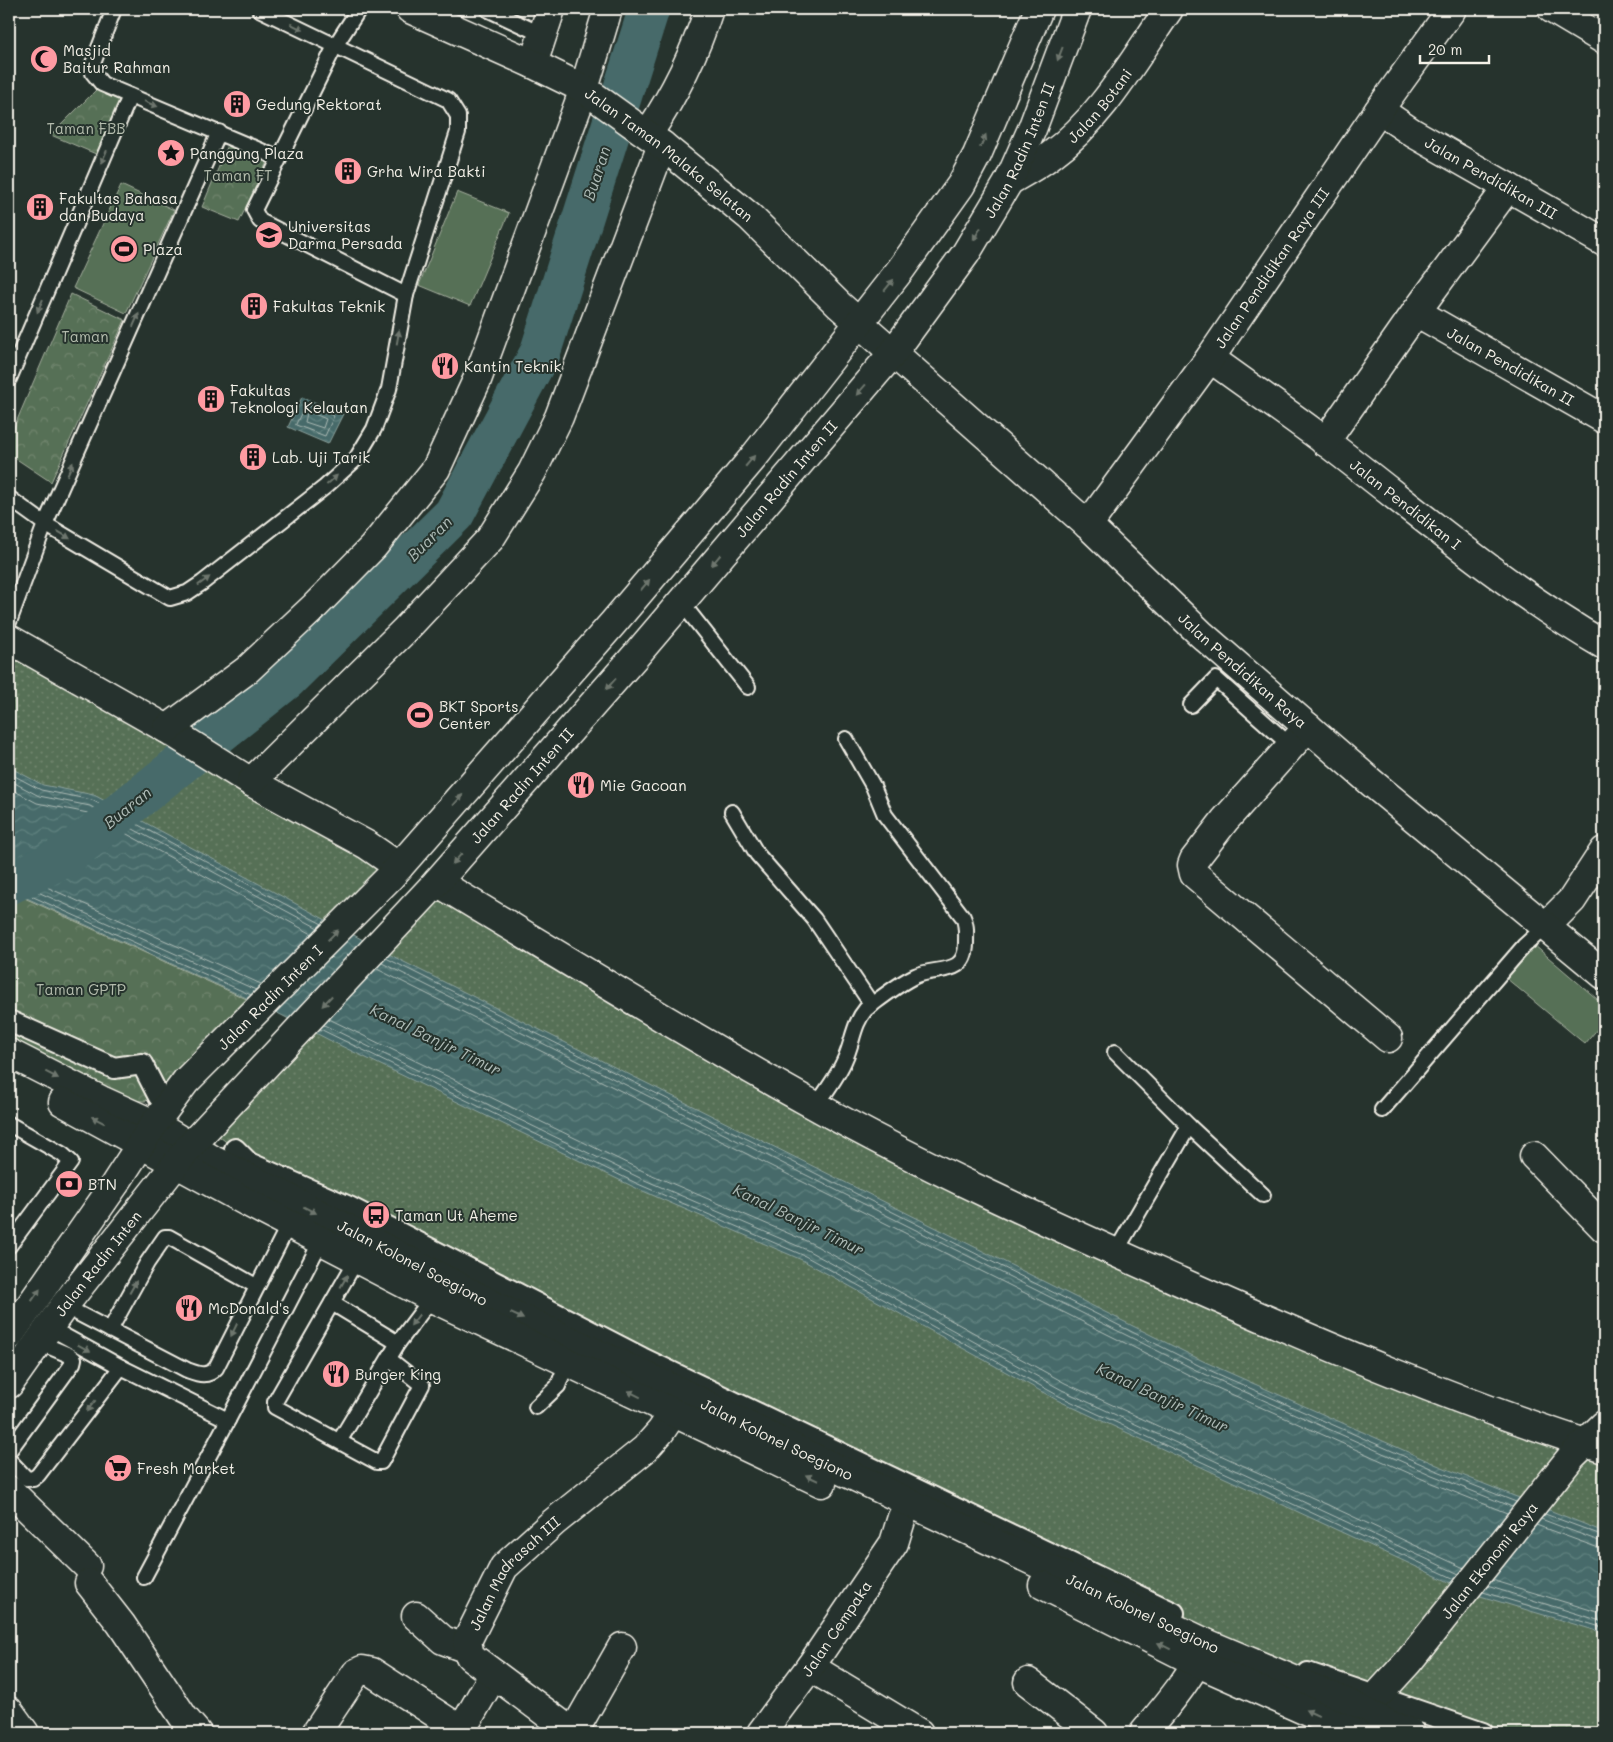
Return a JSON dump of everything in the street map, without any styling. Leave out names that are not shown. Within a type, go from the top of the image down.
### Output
[{"type":"street","name":"Jalan Taman Malaka Selatan","points":[[410,9],[533,64],[594,96],[650,136],[750,217],[859,323],[893,353]]},
{"type":"street","points":[[533,64],[551,9]]},
{"type":"street","points":[[177,735],[313,608],[373,547],[436,469],[477,380],[594,96],[608,9]]},
{"type":"street","points":[[241,776],[404,631],[490,539],[532,472],[559,417],[650,136],[697,45],[709,9]]},
{"type":"street","points":[[9,639],[177,735],[241,776],[367,845],[395,872],[608,630],[753,458],[901,269],[961,185],[981,146],[1039,9]]},
{"type":"street","name":"Jalan Radin Inten II","points":[[428,891],[681,602],[893,353],[966,253],[1009,181],[1032,129],[1077,9]]},
{"type":"street","name":"Jalan Botani","points":[[1009,181],[1052,155],[1079,131],[1100,108],[1169,9]]},
{"type":"street","name":"Jalan Pendidikan Raya III","points":[[1088,525],[1210,358],[1379,110],[1452,9]]},
{"type":"street","points":[[1552,9],[1604,40]]},
{"type":"street","name":"Jalan Pendidikan III","points":[[1379,110],[1413,133],[1604,242]]},
{"type":"street","points":[[1326,442],[1416,312],[1508,187]]},
{"type":"street","name":"Jalan Pendidikan II","points":[[1416,312],[1604,418]]},
{"type":"street","name":"Jalan Pendidikan Raya","points":[[893,353],[1088,525],[1223,670],[1300,737],[1546,926],[1604,975]]},
{"type":"street","name":"Jalan Pendidikan I","points":[[1210,358],[1326,442],[1472,557],[1570,625],[1604,645]]},
{"type":"street","points":[[1300,737],[1225,820],[1194,860],[1194,874],[1388,1038]]},
{"type":"street","points":[[1546,926],[1572,900],[1604,851]]},
{"type":"street","name":"Jalan Radin Inten I","points":[[157,1114],[186,1081],[395,872]]},
{"type":"street","points":[[183,1154],[254,1080],[428,891],[632,1000],[816,1106],[967,1184],[1115,1253],[1316,1342],[1485,1409],[1591,1443]]},
{"type":"street","points":[[9,1021],[114,1068],[142,1064],[157,1114]]},
{"type":"street","points":[[9,1053],[101,1100],[157,1114]]},
{"type":"street","points":[[9,1074],[157,1114]]},
{"type":"street","name":"Jalan Kolonel Soegiono","points":[[157,1114],[183,1154],[289,1224],[432,1298],[673,1413],[1202,1653],[1346,1702],[1401,1729]]},
{"type":"street","name":"Jalan Radin Inten","points":[[9,1336],[115,1184],[157,1114]]},
{"type":"street","points":[[216,1120],[215,1133],[237,1161],[249,1163],[349,1207],[642,1358],[1280,1663],[1375,1698],[1483,1733]]},
{"type":"street","name":"Jalan Kolonel Soegiono","points":[[183,1154],[237,1161],[274,1190],[500,1308],[692,1397],[1202,1653],[1245,1682],[1356,1733]]},
{"type":"street","name":"Jalan Radin Inten","points":[[9,1384],[64,1306],[183,1154]]},
{"type":"street","points":[[1534,1156],[1604,1228]]},
{"type":"street","name":"Jalan Madrasah III","points":[[573,1733],[470,1656],[467,1649],[467,1641],[504,1566],[554,1522],[645,1449],[661,1431],[673,1413]]},
{"type":"street","name":"Jalan Ekonomi Raya","points":[[1375,1698],[1408,1662],[1591,1443]]},
{"type":"street","points":[[9,1490],[88,1574],[184,1718],[197,1733]]},
{"type":"street","name":"Jalan Cempaka","points":[[761,1733],[810,1667],[894,1543],[902,1517]]},
{"type":"street","points":[[416,1616],[442,1640],[467,1649]]},
{"type":"street","points":[[573,1733],[622,1647]]},
{"type":"street","points":[[1144,1733],[1185,1683],[1202,1653]]},
{"type":"street","points":[[810,1667],[919,1733]]},
{"type":"street","points":[[316,1733],[356,1673],[362,1670],[372,1672],[458,1728],[465,1724],[494,1674]]},
{"type":"street","points":[[1028,1682],[1094,1733]]},
{"type":"street","points":[[1346,1702],[1358,1695],[1375,1698],[1401,1729]]},
{"type":"street","points":[[9,1711],[25,1733]]},
{"type":"lane","points":[[114,9],[92,66],[93,73],[102,84],[278,158]]},
{"type":"lane","points":[[9,498],[45,524],[170,598],[187,593],[325,487],[356,459],[374,429],[390,389],[406,294],[458,132],[458,116],[448,100],[259,9]]},
{"type":"lane","points":[[358,9],[335,46],[278,158],[255,206],[255,216],[260,221],[406,294]]},
{"type":"lane","points":[[487,9],[543,36]]},
{"type":"lane","points":[[9,379],[130,96]]},
{"type":"lane","points":[[9,622],[45,524],[219,132]]},
{"type":"lane","points":[[681,602],[748,687]]},
{"type":"lane","points":[[1191,706],[1223,670]]},
{"type":"lane","points":[[816,1106],[845,1061],[851,1037],[861,1015],[872,1005],[915,976],[957,966],[965,956],[967,924],[885,815],[873,786],[846,739]]},
{"type":"lane","points":[[732,812],[757,854],[814,919],[872,1005]]},
{"type":"lane","points":[[1382,1110],[1524,946],[1546,926]]},
{"type":"lane","points":[[1116,1052],[1189,1126],[1263,1195]]},
{"type":"lane","points":[[9,1124],[62,1154],[71,1162],[9,1246]]},
{"type":"lane","points":[[1115,1253],[1189,1126]]},
{"type":"lane","points":[[64,1306],[187,1370],[202,1375],[210,1373],[216,1368],[289,1224]]},
{"type":"lane","points":[[110,1330],[147,1263],[165,1237],[169,1237],[256,1286]]},
{"type":"lane","points":[[144,1577],[321,1241]]},
{"type":"lane","points":[[357,1259],[274,1404],[277,1408],[340,1440],[377,1462],[383,1460],[422,1385],[389,1359]]},
{"type":"lane","points":[[340,1440],[398,1343],[432,1298]]},
{"type":"lane","points":[[332,1304],[398,1343]]},
{"type":"lane","points":[[43,1335],[121,1367],[228,1420]]},
{"type":"lane","points":[[9,1451],[73,1364],[74,1359],[43,1335]]},
{"type":"lane","points":[[536,1407],[558,1386],[567,1362]]},
{"type":"lane","points":[[9,1460],[26,1478],[33,1479],[38,1475],[121,1367]]},
{"type":"green space","name":"Taman FBB","points":[[96,90],[120,101],[96,154],[51,135]]},
{"type":"green space","name":"Taman FT","points":[[228,145],[267,162],[239,222],[202,207]]},
{"type":"green space","name":"Plaza","points":[[121,185],[174,210],[126,313],[73,288]]},
{"type":"green space","points":[[457,192],[509,213],[470,306],[419,285]]},
{"type":"green space","name":"Taman","points":[[71,294],[125,320],[51,482],[9,454],[9,439]]},
{"type":"green space","points":[[9,639],[399,867],[212,1056],[9,1021]]},
{"type":"green space","points":[[437,882],[816,1106],[1115,1253],[1604,1449],[1604,1733],[1483,1733],[1280,1663],[962,1512],[235,1149],[215,1133]]},
{"type":"green space","name":"Taman GPTP","points":[[9,891],[262,1006],[177,1093],[145,1101],[101,1100],[9,1053]]},
{"type":"green space","points":[[1534,945],[1604,1005],[1604,1021],[1585,1044],[1506,978]]},
{"type":"water","points":[[302,397],[343,414],[328,444],[288,427]]},
{"type":"water","name":"Kanal Banjir Timur","points":[[9,767],[43,785],[94,795],[402,961],[1203,1361],[1437,1465],[1604,1532],[1604,1633],[1477,1595],[1057,1400],[802,1260],[636,1188],[333,1042],[264,1006],[9,890]]},
{"type":"waterway","name":"Buaran","points":[[9,884],[66,856],[287,679],[454,514],[540,353],[649,9]]},
{"type":"place","name":"Masjid Baitur Rahman","points":[[44,59]]},
{"type":"place","name":"Gedung Rektorat","points":[[237,104]]},
{"type":"place","name":"Panggung Plaza","points":[[171,153]]},
{"type":"place","name":"Grha Wira Bakti","points":[[348,171]]},
{"type":"place","name":"Fakultas Bahasa dan Budaya","points":[[40,207]]},
{"type":"place","name":"Universitas Darma Persada","points":[[269,235]]},
{"type":"place","name":"Plaza","points":[[124,249]]},
{"type":"place","name":"Fakultas Teknik","points":[[254,306]]},
{"type":"place","name":"Kantin Teknik","points":[[445,366]]},
{"type":"place","name":"Fakultas Teknologi Kelautan","points":[[211,399]]},
{"type":"place","name":"Lab. Uji Tarik","points":[[253,457]]},
{"type":"place","name":"BKT Sports Center","points":[[420,715]]},
{"type":"place","name":"Mie Gacoan","points":[[581,785]]},
{"type":"place","name":"BTN","points":[[69,1184]]},
{"type":"place","name":"Taman Ut Aheme","points":[[376,1215]]},
{"type":"place","name":"McDonald's","points":[[189,1308]]},
{"type":"place","name":"Burger King","points":[[336,1374]]},
{"type":"place","name":"Fresh Market","points":[[118,1468]]}]
